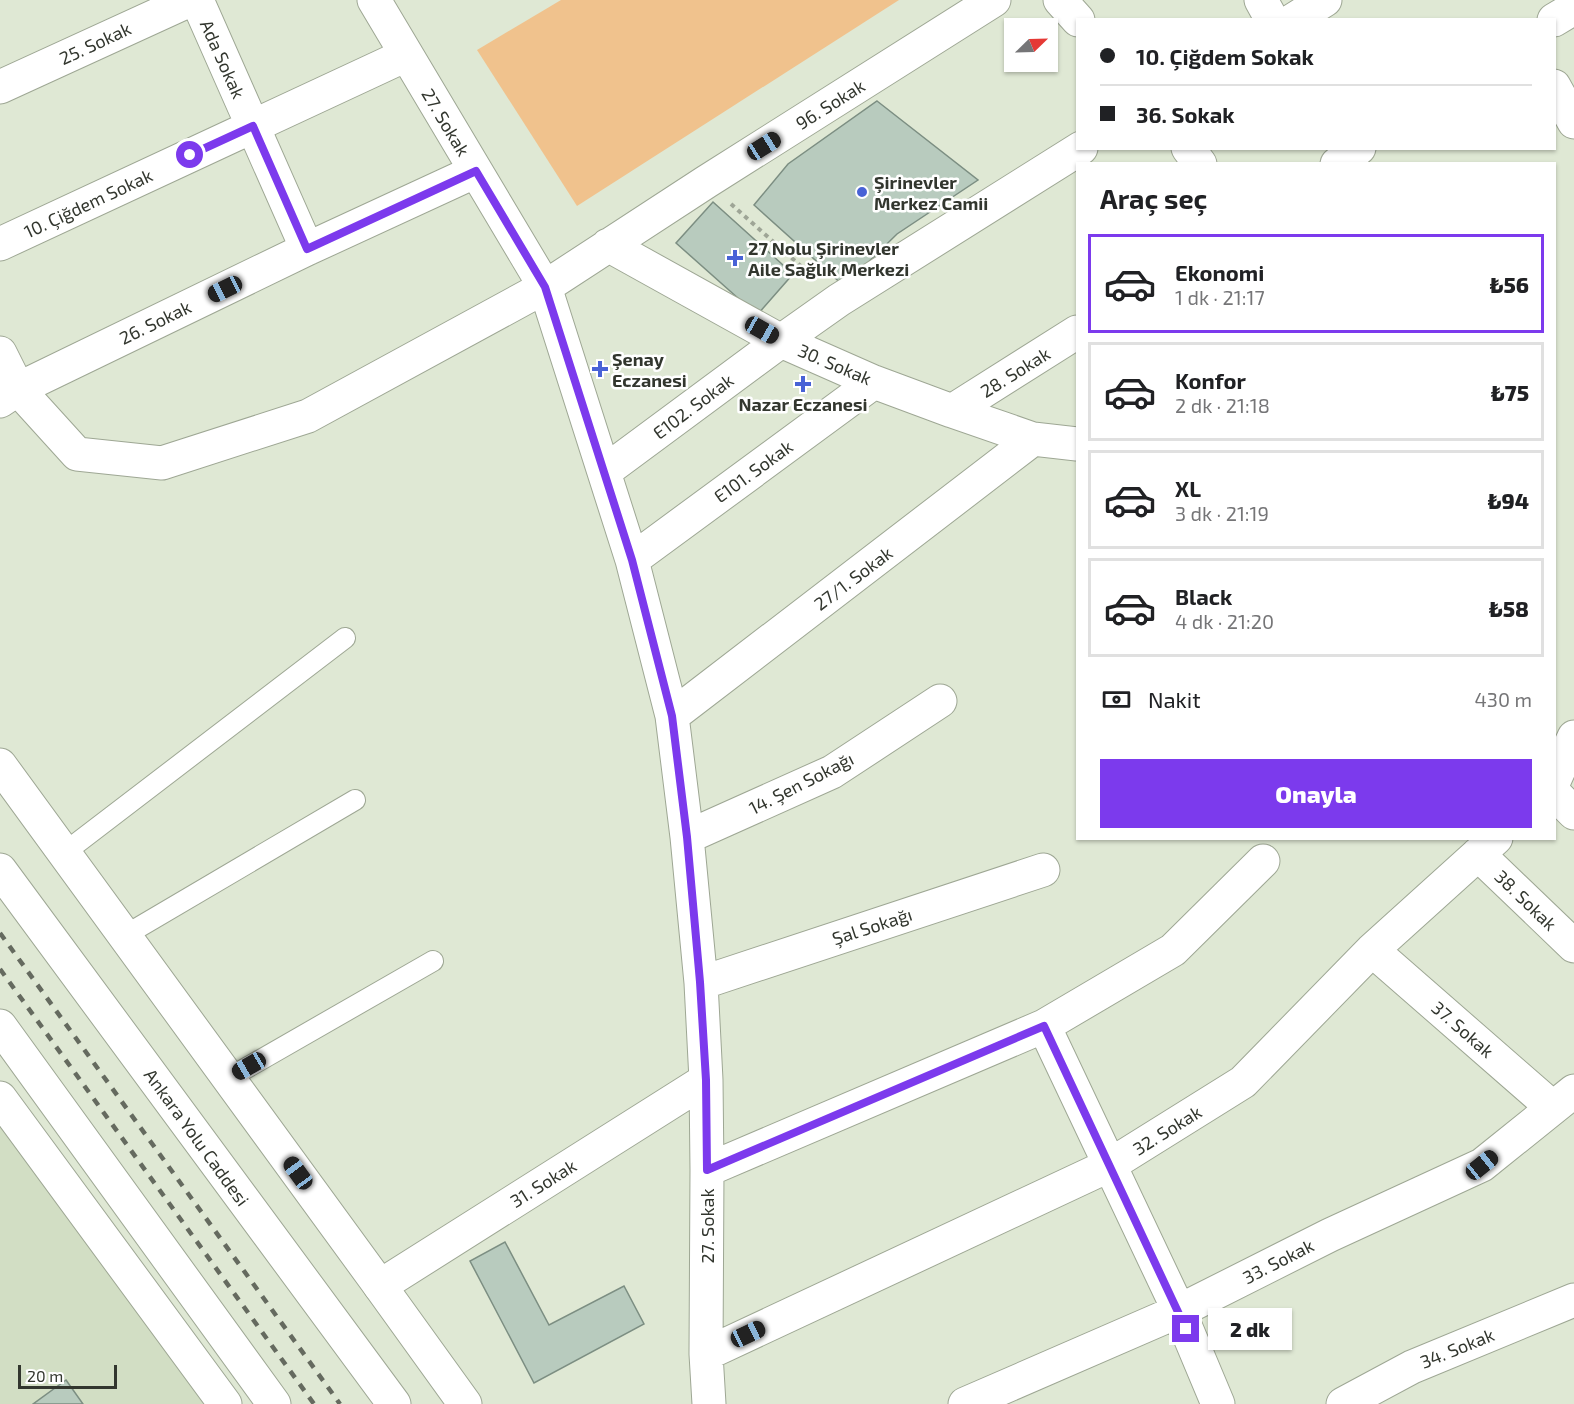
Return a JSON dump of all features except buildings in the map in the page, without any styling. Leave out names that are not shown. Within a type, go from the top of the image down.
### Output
[{"type":"main road","name":"25. Sokak","points":[[0,87],[190,0]]},
{"type":"main road","name":"Ada Sokak","points":[[198,0],[307,249]]},
{"type":"main road","name":"27. Sokak","points":[[374,0],[545,287],[632,560],[672,716],[687,837],[706,1080],[706,1354],[709,1404]]},
{"type":"main road","name":"96. Sokak","points":[[0,353],[9,395],[76,454],[162,463],[308,416],[545,287],[994,0]]},
{"type":"main road","points":[[1060,0],[1076,18]]},
{"type":"main road","points":[[1261,0],[1271,18]]},
{"type":"main road","points":[[1296,18],[1325,0]]},
{"type":"main road","points":[[1556,19],[1574,8]]},
{"type":"main road","name":"10. Çiğdem Sokak","points":[[0,244],[406,55]]},
{"type":"main road","points":[[1556,90],[1574,122]]},
{"type":"main road","name":"E102. Sokak","points":[[604,472],[839,300],[1079,150]]},
{"type":"main road","points":[[1340,162],[1356,150]]},
{"type":"main road","name":"26. Sokak","points":[[9,395],[307,249],[476,171]]},
{"type":"main road","name":"30. Sokak","points":[[608,245],[781,341],[874,382],[1034,439],[1076,444]]},
{"type":"main road","name":"28. Sokak","points":[[952,411],[1076,333]]},
{"type":"main road","name":"E101. Sokak","points":[[632,560],[874,382]]},
{"type":"main road","name":"27/1. Sokak","points":[[672,716],[1034,439]]},
{"type":"main road","name":"14. Şen Sokağı","points":[[687,837],[832,772],[940,701]]},
{"type":"main road","points":[[1556,777],[1574,737]]},
{"type":"main road","points":[[0,765],[465,1404]]},
{"type":"main road","points":[[1556,795],[1574,813]]},
{"type":"main road","name":"38. Sokak","points":[[1487,846],[1574,946]]},
{"type":"main road","name":"32. Sokak","points":[[706,1354],[1110,1165],[1243,1082],[1372,950],[1487,846]]},
{"type":"main road","points":[[707,1170],[1044,1026],[1173,950],[1263,861]]},
{"type":"main road","name":"Ankara Yolu Caddesi","points":[[0,870],[394,1404]]},
{"type":"main road","name":"Şal Sokağı","points":[[700,982],[1043,870]]},
{"type":"main road","name":"37. Sokak","points":[[1372,950],[1564,1099]]},
{"type":"main road","points":[[0,1026],[274,1404]]},
{"type":"main road","points":[[1044,1026],[1179,1311],[1218,1404]]},
{"type":"main road","name":"31. Sokak","points":[[380,1286],[706,1080]]},
{"type":"main road","points":[[0,1098],[225,1404]]},
{"type":"main road","name":"33. Sokak","points":[[965,1404],[1179,1311],[1330,1235],[1482,1165],[1564,1099]]},
{"type":"main road","name":"34. Sokak","points":[[1343,1404],[1412,1366],[1574,1300]]},
{"type":"lane","points":[[64,853],[345,638]]},
{"type":"lane","points":[[124,936],[355,800]]},
{"type":"lane","points":[[229,1078],[433,961]]},
{"type":"path","points":[[706,182],[839,300]]},
{"type":"shaded area","points":[[561,0],[899,0],[577,206],[477,50]]},
{"type":"shaded area","points":[[0,1125],[204,1404],[0,1404]]},
{"type":"railway","points":[[0,933],[340,1404]]},
{"type":"railway","points":[[0,969],[314,1404]]},
{"type":"place","name":"Şirinevler Merkez Camii","points":[[862,192]]},
{"type":"place","name":"27 Nolu Şirinevler Aile Sağlık Merkezi","points":[[735,258]]},
{"type":"place","name":"Şenay Eczanesi","points":[[600,369]]},
{"type":"place","name":"Nazar Eczanesi","points":[[803,384]]},
{"type":"route","points":[[190,155],[253,126],[307,249],[476,171],[545,287],[632,560],[672,716],[687,837],[700,982],[706,1080],[707,1170],[1044,1026],[1186,1329]]}]
